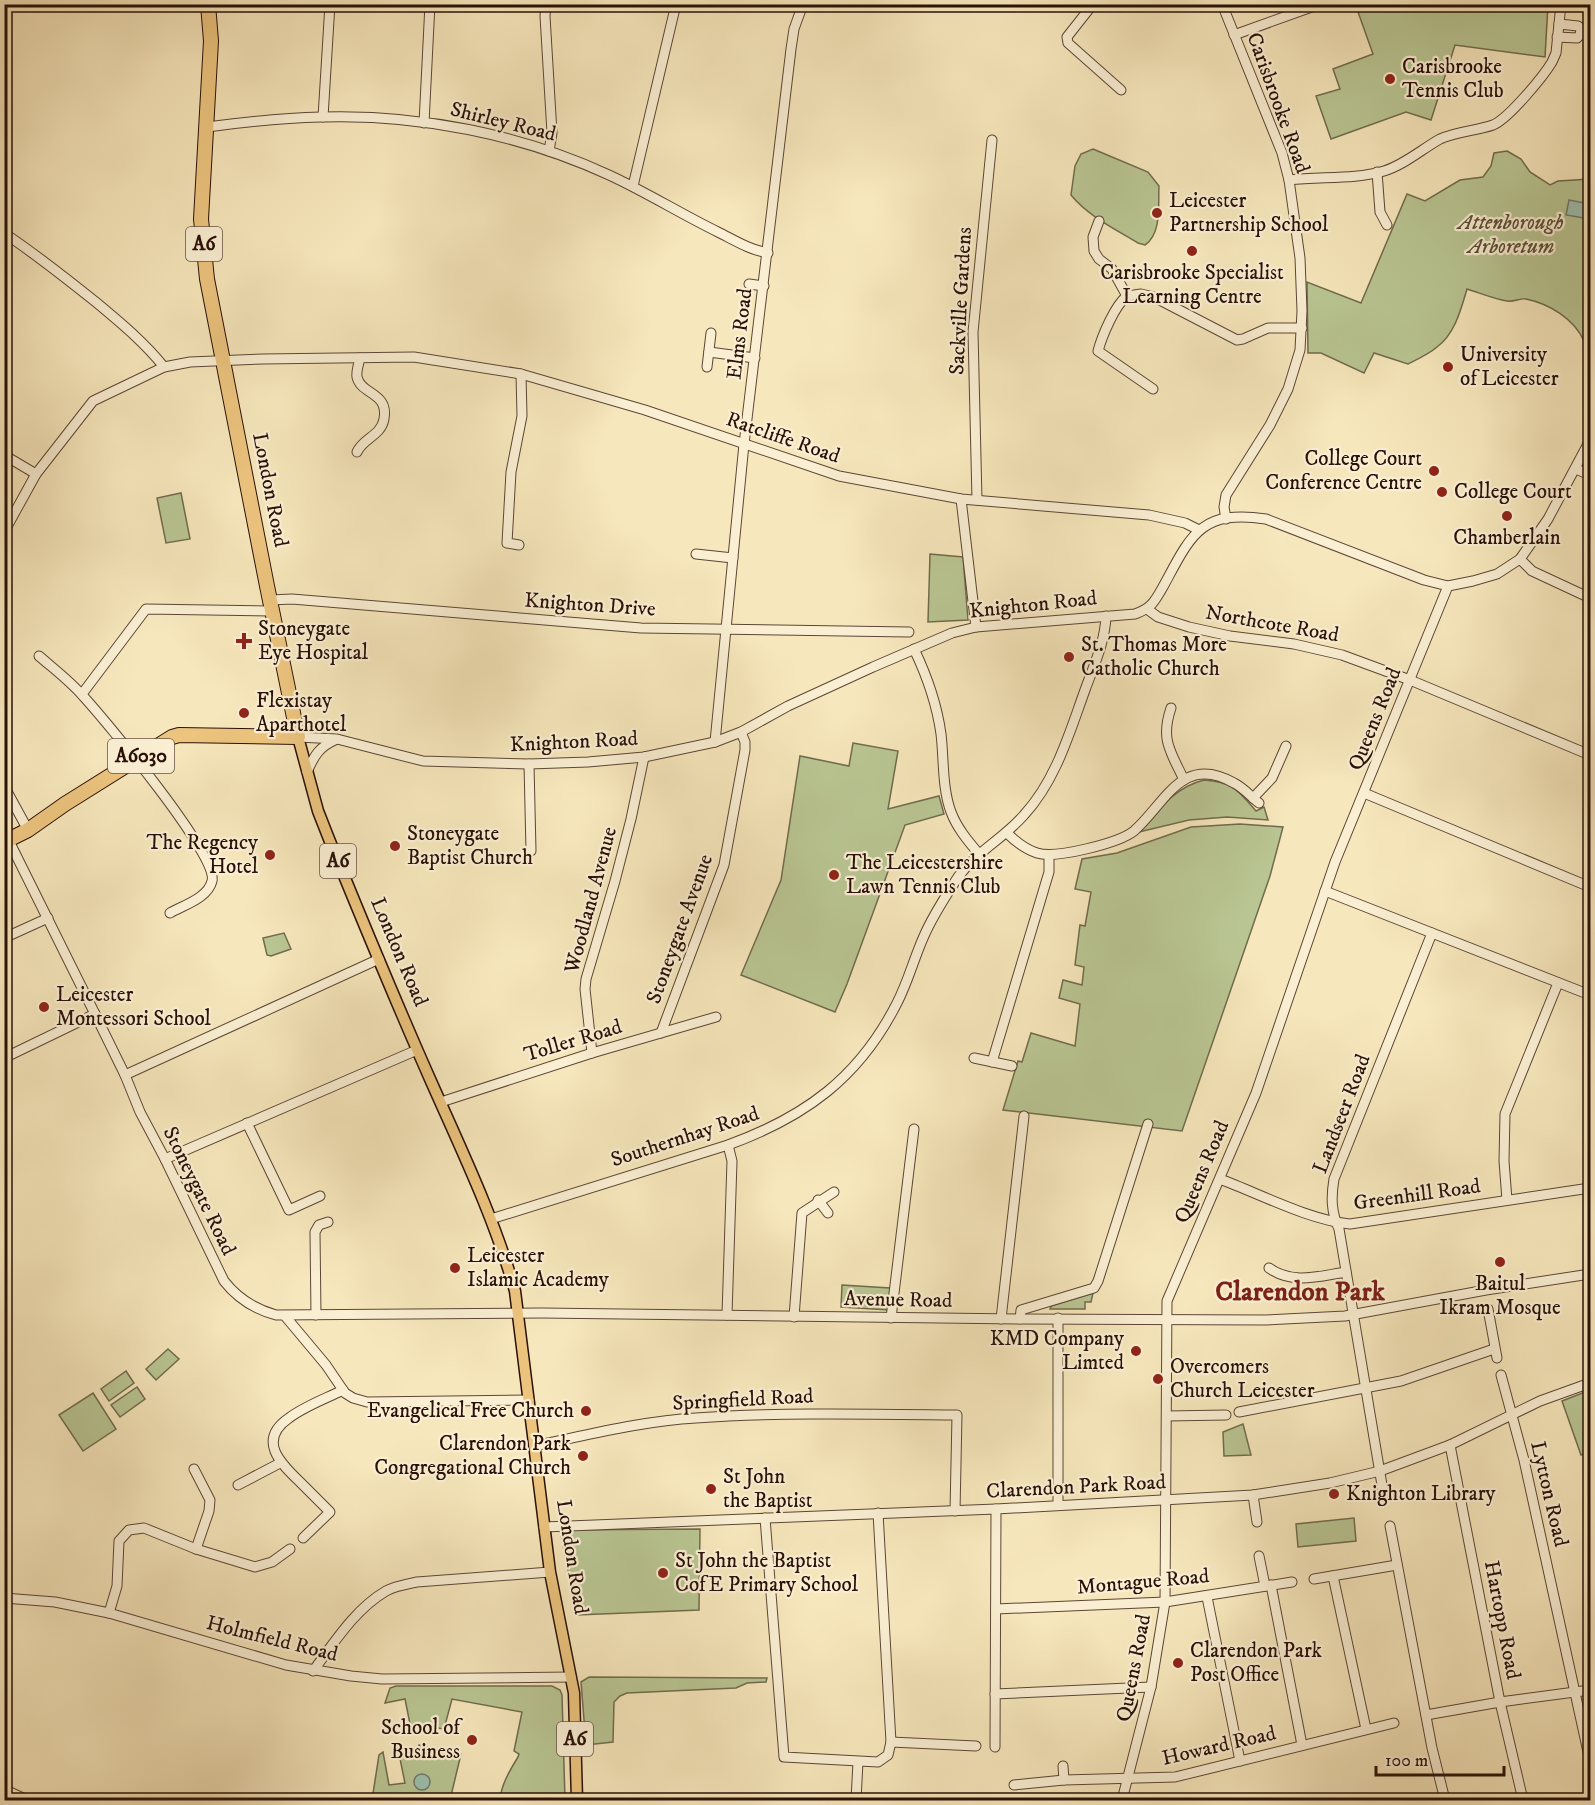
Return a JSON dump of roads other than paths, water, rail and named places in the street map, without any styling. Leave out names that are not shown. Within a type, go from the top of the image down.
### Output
[{"type":"highway","name":"London Road","points":[[208,4],[211,41],[202,201],[202,235],[207,279],[298,737]]},
{"type":"highway","name":"A6030","points":[[7,842],[136,759],[179,735],[298,737]]},
{"type":"main road","name":"London Road","points":[[298,737],[329,840],[417,1050],[465,1154],[507,1263],[519,1314],[550,1572],[574,1693],[577,1800]]},
{"type":"street","points":[[323,117],[330,4]]},
{"type":"street","points":[[424,123],[430,4]]},
{"type":"street","points":[[546,4],[552,133],[549,151]]},
{"type":"street","points":[[633,186],[676,4]]},
{"type":"street","name":"Elms Road","points":[[715,742],[744,444],[791,49],[794,29],[803,4]]},
{"type":"street","points":[[1093,4],[1066,37],[1068,43],[1121,90]]},
{"type":"street","name":"Carisbrooke Road","points":[[1222,4],[1282,153],[1289,180],[1300,258],[1302,328],[1298,359],[1288,389],[1270,425],[1227,495],[1224,507],[1226,519]]},
{"type":"street","points":[[1234,35],[1320,4]]},
{"type":"street","points":[[1289,180],[1312,177],[1347,178],[1386,171],[1441,139],[1466,130],[1492,125],[1507,117],[1547,71],[1556,53],[1561,4]]},
{"type":"street","points":[[1557,37],[1577,38],[1581,29],[1578,26],[1559,24]]},
{"type":"street","name":"Shirley Road","points":[[207,126],[282,118],[373,117],[488,133],[587,165],[633,186],[728,237],[768,253]]},
{"type":"street","name":"Sackville Gardens","points":[[977,500],[973,332],[992,140]]},
{"type":"street","points":[[1377,172],[1380,212],[1387,225]]},
{"type":"street","points":[[1099,221],[1093,237],[1094,251],[1099,259],[1112,269],[1127,296]]},
{"type":"street","points":[[4,234],[45,260],[110,314],[150,349],[164,367]]},
{"type":"street","points":[[749,284],[764,286]]},
{"type":"street","points":[[1153,389],[1098,351],[1114,312],[1121,300],[1127,296],[1141,294],[1154,297],[1237,340],[1268,328],[1302,328]]},
{"type":"street","points":[[707,367],[711,333]]},
{"type":"street","points":[[709,352],[756,358]]},
{"type":"street","name":"Ratcliffe Road","points":[[4,532],[36,474],[93,401],[164,367],[190,362],[414,357],[521,374],[645,410],[839,476],[961,499],[1149,515],[1185,523],[1199,530]]},
{"type":"street","points":[[357,452],[364,442],[376,434],[384,420],[381,400],[359,380],[357,375],[360,358]]},
{"type":"street","points":[[519,545],[507,543],[511,472],[522,416],[521,374]]},
{"type":"street","points":[[1147,609],[1159,594],[1180,553],[1199,530],[1207,524],[1226,519],[1252,517],[1266,519],[1388,567],[1448,586],[1497,574],[1520,559],[1548,519],[1590,440]]},
{"type":"street","points":[[4,455],[36,474]]},
{"type":"street","points":[[1576,469],[1590,476]]},
{"type":"street","points":[[961,499],[976,627]]},
{"type":"street","points":[[696,554],[733,558]]},
{"type":"street","points":[[1520,559],[1532,571],[1590,598]]},
{"type":"street","name":"Queens Road","points":[[1122,1800],[1150,1687],[1165,1602],[1167,1301],[1256,1093],[1325,891],[1448,586]]},
{"type":"street","name":"Knighton Drive","points":[[82,694],[146,609],[271,606],[292,598],[641,628],[909,632]]},
{"type":"street","name":"Knighton Road","points":[[298,737],[337,739],[423,761],[529,764],[644,757],[715,742],[741,732],[788,706],[952,633],[976,627],[1135,614],[1147,609]]},
{"type":"street","name":"Northcote Road","points":[[1147,609],[1158,617],[1189,627],[1230,636],[1322,649],[1410,680],[1590,755]]},
{"type":"street","name":"Southernhay Road","points":[[491,1219],[765,1132],[796,1115],[838,1083],[878,1035],[898,1002],[924,935],[960,874],[979,854],[1007,833],[1039,796],[1058,764],[1100,650],[1106,616]]},
{"type":"street","points":[[914,649],[927,680],[940,732],[946,796],[950,809],[959,830],[979,854]]},
{"type":"street","points":[[39,656],[82,694],[136,759],[198,843],[212,870],[212,882],[206,892],[170,913]]},
{"type":"street","points":[[1171,708],[1165,730],[1166,739],[1184,780]]},
{"type":"street","name":"Stoneygate Avenue","points":[[661,1033],[724,866],[746,750],[741,732]]},
{"type":"street","points":[[307,772],[320,748],[337,739]]},
{"type":"street","points":[[1007,833],[1027,849],[1049,855],[1103,845],[1126,836],[1140,825],[1171,789],[1184,780],[1200,776],[1223,778],[1240,786],[1256,800],[1272,778],[1286,748],[1296,753]]},
{"type":"street","name":"Woodland Avenue","points":[[592,1053],[585,989],[586,979],[615,882],[644,757]]},
{"type":"street","points":[[529,764],[531,851]]},
{"type":"street","points":[[4,786],[28,830]]},
{"type":"street","points":[[1364,794],[1590,887]]},
{"type":"street","name":"Stoneygate Road","points":[[7,842],[48,918],[125,1075],[140,1112],[224,1281],[239,1298],[268,1313],[285,1316],[519,1314]]},
{"type":"street","points":[[992,1062],[1049,872],[1049,855]]},
{"type":"street","points":[[1325,891],[1590,995]]},
{"type":"street","points":[[4,938],[48,918]]},
{"type":"street","name":"Landseer Road","points":[[1384,1497],[1339,1229],[1332,1206],[1334,1179],[1431,933]]},
{"type":"street","points":[[125,1075],[379,959]]},
{"type":"street","points":[[1507,1200],[1504,1161],[1505,1114],[1558,983]]},
{"type":"street","points":[[4,1058],[95,1014]]},
{"type":"street","name":"Toller Road","points":[[441,1102],[592,1053],[716,1017]]},
{"type":"street","points":[[165,1159],[417,1050]]},
{"type":"street","points":[[974,1058],[1012,1066]]},
{"type":"street","points":[[1000,1319],[1024,1116]]},
{"type":"street","points":[[248,1123],[289,1210],[320,1196]]},
{"type":"street","points":[[1020,1319],[1021,1310],[1094,1288],[1148,1124]]},
{"type":"street","points":[[891,1318],[914,1129]]},
{"type":"street","points":[[727,1315],[732,1161],[728,1145]]},
{"type":"street","name":"Greenhill Road","points":[[1220,1179],[1336,1222],[1350,1224],[1590,1188]]},
{"type":"street","points":[[794,1317],[802,1213],[818,1200],[834,1192]]},
{"type":"street","points":[[818,1200],[828,1213]]},
{"type":"street","points":[[316,1315],[315,1232],[319,1225],[328,1222]]},
{"type":"street","points":[[1269,1269],[1284,1277],[1294,1279],[1346,1272]]},
{"type":"street","name":"Avenue Road","points":[[519,1314],[1265,1320],[1353,1314],[1590,1274]]},
{"type":"street","points":[[1239,1412],[1401,1381],[1495,1353],[1488,1309]]},
{"type":"street","points":[[285,1316],[326,1365],[343,1390],[352,1398],[368,1402],[529,1401]]},
{"type":"street","points":[[1058,1318],[1058,1505]]},
{"type":"street","name":"Lytton Road","points":[[1501,1375],[1524,1460],[1590,1761]]},
{"type":"street","name":"Clarendon Park Road","points":[[544,1527],[955,1511],[1253,1495],[1330,1483],[1380,1471],[1450,1445],[1540,1401],[1590,1383]]},
{"type":"street","points":[[303,1538],[330,1512],[280,1463],[273,1446],[273,1439],[279,1426],[290,1417],[343,1390]]},
{"type":"street","name":"Springfield Road","points":[[534,1446],[636,1426],[694,1418],[807,1413],[957,1415],[955,1511]]},
{"type":"street","points":[[1167,1416],[1226,1415]]},
{"type":"street","name":"Hartopp Road","points":[[1450,1445],[1500,1702],[1523,1800]]},
{"type":"street","points":[[238,1485],[280,1463]]},
{"type":"street","points":[[194,1469],[210,1500],[209,1511],[196,1549]]},
{"type":"street","points":[[1253,1495],[1257,1522]]},
{"type":"street","points":[[995,1747],[996,1509]]},
{"type":"street","points":[[765,1518],[784,1756],[878,1762],[888,1755],[891,1742],[878,1513]]},
{"type":"street","points":[[1390,1526],[1426,1715],[1445,1800]]},
{"type":"street","points":[[109,1613],[117,1586],[119,1541],[129,1530],[144,1528],[196,1549],[255,1567],[272,1562],[290,1549]]},
{"type":"street","points":[[1259,1556],[1268,1586],[1302,1744]]},
{"type":"street","points":[[1314,1579],[1397,1565]]},
{"type":"street","points":[[313,1671],[355,1618],[386,1591],[417,1582],[550,1572]]},
{"type":"street","points":[[1333,1576],[1366,1729]]},
{"type":"street","name":"Montague Road","points":[[996,1609],[1165,1602],[1292,1582]]},
{"type":"street","points":[[1207,1597],[1240,1761]]},
{"type":"street","name":"Holmfield Road","points":[[4,1598],[55,1602],[109,1613],[313,1671],[382,1679],[571,1677]]},
{"type":"street","points":[[995,1695],[1150,1687]]},
{"type":"street","points":[[1426,1715],[1590,1690]]},
{"type":"street","name":"Howard Road","points":[[1014,1785],[1064,1780],[1175,1778],[1302,1744],[1394,1723]]},
{"type":"street","points":[[891,1742],[976,1746]]},
{"type":"street","points":[[856,1800],[858,1762]]},
{"type":"street","points":[[1063,1766],[1064,1780]]},
{"type":"street","points":[[4,1792],[10,1792],[27,1800]]},
{"type":"place","name":"Carisbrooke Tennis Club","points":[[1390,79]]},
{"type":"place","name":"Leicester Partnership School","points":[[1157,213]]},
{"type":"place","name":"Carisbrooke Specialist Learning Centre","points":[[1192,251]]},
{"type":"place","name":"University of Leicester","points":[[1448,367]]},
{"type":"place","name":"College Court Conference Centre","points":[[1434,471]]},
{"type":"place","name":"College Court","points":[[1442,492]]},
{"type":"place","name":"Chamberlain","points":[[1507,516]]},
{"type":"place","name":"Stoneygate Eye Hospital","points":[[244,641]]},
{"type":"place","name":"St. Thomas More Catholic Church","points":[[1069,657]]},
{"type":"place","name":"Flexistay Aparthotel","points":[[244,713]]},
{"type":"place","name":"Stoneygate Baptist Church","points":[[395,846]]},
{"type":"place","name":"The Regency Hotel","points":[[270,855]]},
{"type":"place","name":"The Leicestershire Lawn Tennis Club","points":[[834,875]]},
{"type":"place","name":"Leicester Montessori School","points":[[44,1007]]},
{"type":"place","name":"Baitul Ikram Mosque","points":[[1500,1262]]},
{"type":"place","name":"Leicester Islamic Academy","points":[[455,1268]]},
{"type":"place","name":"KMD Company Limted","points":[[1136,1351]]},
{"type":"place","name":"Overcomers Church Leicester","points":[[1158,1379]]},
{"type":"place","name":"Evangelical Free Church","points":[[586,1411]]},
{"type":"place","name":"Clarendon Park Congregational Church","points":[[583,1456]]},
{"type":"place","name":"St John the Baptist","points":[[711,1489]]},
{"type":"place","name":"Knighton Library","points":[[1334,1494]]},
{"type":"place","name":"St John the Baptist CofE Primary School","points":[[663,1573]]},
{"type":"place","name":"Clarendon Park Post Office","points":[[1178,1663]]},
{"type":"place","name":"School of Business","points":[[472,1740]]},
{"type":"district","name":"Clarendon Park","points":[[1300,1292]]},
{"type":"park label","name":"Attenborough Arboretum","points":[[1511,235]]}]
